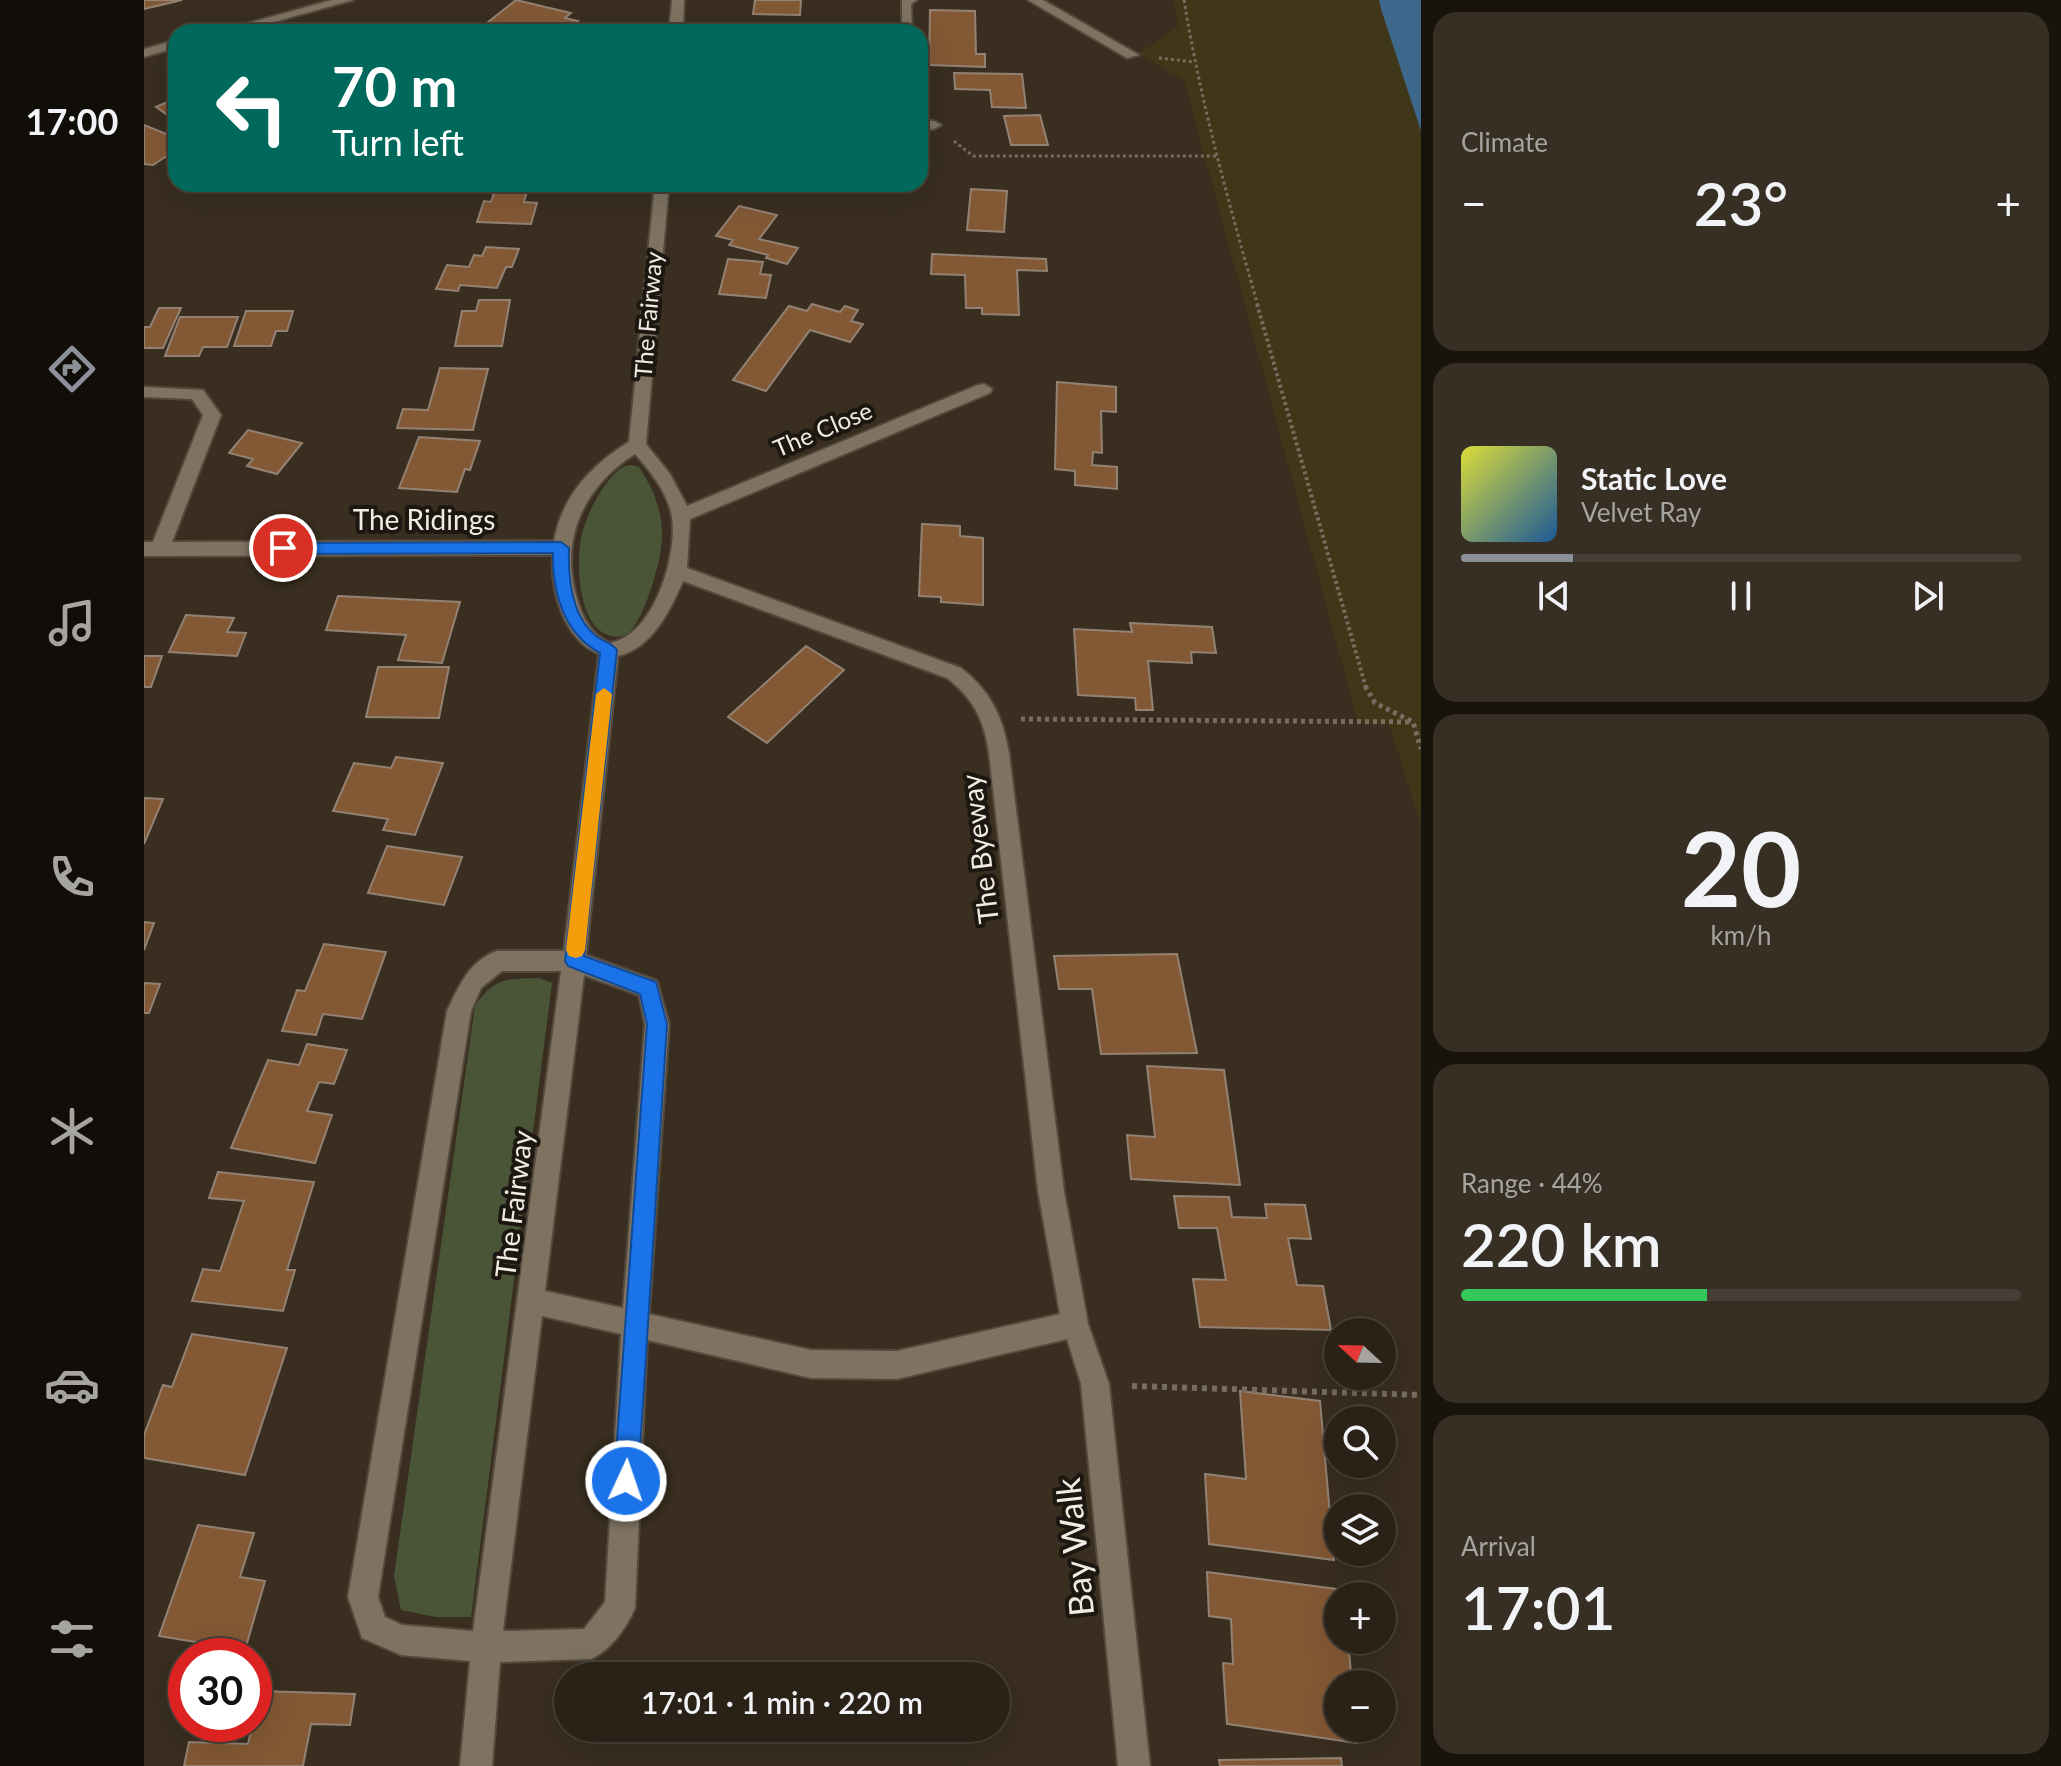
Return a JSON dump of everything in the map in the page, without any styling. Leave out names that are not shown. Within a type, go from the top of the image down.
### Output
[{"type":"street","points":[[254,24],[347,0]]},
{"type":"street","points":[[676,24],[678,0]]},
{"type":"street","points":[[1034,0],[1132,55]]},
{"type":"street","points":[[144,53],[168,46]]},
{"type":"street","name":"The Fairway","points":[[637,445],[661,192]]},
{"type":"street","name":"The Close","points":[[681,516],[984,389]]},
{"type":"street","points":[[144,392],[197,394],[212,415],[152,549]]},
{"type":"street","points":[[637,445],[661,474],[681,516],[677,572],[667,596],[639,637],[626,647],[609,650],[591,641],[576,623],[566,597],[561,572],[561,548],[566,522],[587,485],[616,456],[637,445]]},
{"type":"street","name":"The Ridings","points":[[152,549],[561,548]]},
{"type":"street","name":"The Byeway","points":[[677,572],[954,673],[978,690],[992,719],[999,753],[1051,1191],[1075,1324]]},
{"type":"street","name":"The Fairway","points":[[476,1766],[486,1647],[574,961],[609,650]]},
{"type":"street","points":[[497,961],[574,961],[649,988],[657,1024],[635,1322],[620,1608],[591,1644],[486,1647],[401,1640],[373,1627],[363,1597],[459,1011],[473,981],[497,961]]},
{"type":"street","points":[[532,1301],[811,1364],[897,1365],[1075,1324]]},
{"type":"street","name":"Bay Walk","points":[[1075,1324],[1095,1384],[1134,1766]]},
{"type":"lane","points":[[907,24],[906,2],[912,0]]},
{"type":"path","points":[[1184,0],[1194,62],[1216,156],[1363,683],[1375,703],[1413,722],[1421,749]]},
{"type":"path","points":[[1132,55],[1194,62]]},
{"type":"path","points":[[928,126],[973,156],[1216,156]]},
{"type":"path","points":[[992,719],[1413,722]]},
{"type":"path","points":[[1095,1384],[1421,1395]]},
{"type":"green space","points":[[631,465],[639,467],[658,505],[662,544],[654,579],[640,616],[628,633],[614,637],[600,631],[586,609],[580,579],[581,538],[599,494],[615,473]]},
{"type":"green space","points":[[539,978],[552,983],[471,1617],[436,1617],[401,1610],[394,1576],[475,1006],[495,985],[517,979]]},
{"type":"sand","points":[[1174,0],[1421,0],[1421,825],[1389,724],[1358,723],[1184,80],[1138,54],[1178,27]]},
{"type":"water","points":[[1379,0],[1421,0],[1421,131],[1381,9]]},
{"type":"building","points":[[144,0],[182,0],[144,9]]},
{"type":"building","points":[[516,0],[571,13],[565,18],[578,21],[574,24],[488,22]]},
{"type":"building","points":[[755,0],[801,0],[800,15],[753,14]]},
{"type":"building","points":[[930,10],[975,11],[976,54],[985,54],[985,67],[929,65]]},
{"type":"building","points":[[954,73],[1022,74],[1026,108],[992,107],[990,90],[955,89]]},
{"type":"building","points":[[168,102],[168,115],[156,107]]},
{"type":"building","points":[[1040,115],[1048,145],[1011,145],[1004,116]]},
{"type":"building","points":[[144,125],[168,135],[168,155],[153,165],[144,164]]},
{"type":"building","points":[[971,189],[1007,191],[1004,232],[967,230]]},
{"type":"building","points":[[494,192],[527,192],[524,202],[537,203],[531,224],[477,222],[484,201],[491,202]]},
{"type":"building","points":[[739,206],[777,215],[759,239],[798,248],[787,264],[766,258],[768,255],[729,245],[733,240],[716,236]]},
{"type":"building","points":[[486,247],[519,249],[512,267],[506,267],[497,288],[460,285],[458,291],[436,289],[447,265],[469,267],[474,255],[482,256]]},
{"type":"building","points":[[932,254],[1046,259],[1047,271],[1017,270],[1019,315],[982,314],[982,308],[966,308],[965,275],[931,274]]},
{"type":"building","points":[[728,259],[763,262],[760,274],[771,275],[766,298],[719,294]]},
{"type":"building","points":[[479,300],[510,300],[502,346],[455,346],[462,311],[476,311]]},
{"type":"building","points":[[812,304],[840,312],[845,306],[858,310],[851,321],[863,324],[850,342],[810,330],[766,391],[733,380],[789,306],[807,311]]},
{"type":"building","points":[[159,308],[181,308],[163,348],[144,348],[144,327],[150,327]]},
{"type":"building","points":[[246,311],[293,311],[287,331],[276,331],[271,346],[234,346]]},
{"type":"building","points":[[180,317],[238,317],[227,347],[203,347],[199,356],[165,356]]},
{"type":"building","points":[[440,368],[488,369],[473,430],[397,428],[403,409],[428,410]]},
{"type":"building","points":[[1057,382],[1116,387],[1116,412],[1101,411],[1102,453],[1093,452],[1092,465],[1117,467],[1117,489],[1075,485],[1075,471],[1055,469]]},
{"type":"building","points":[[248,430],[302,443],[277,474],[247,466],[253,459],[229,453]]},
{"type":"building","points":[[419,437],[480,441],[470,470],[465,469],[457,492],[399,488]]},
{"type":"building","points":[[922,524],[960,526],[960,536],[983,538],[983,605],[941,602],[941,597],[919,596]]},
{"type":"building","points":[[338,596],[460,602],[442,663],[398,660],[406,635],[326,630]]},
{"type":"building","points":[[186,615],[234,618],[227,632],[246,633],[237,656],[169,652]]},
{"type":"building","points":[[1130,623],[1212,627],[1216,653],[1191,652],[1192,663],[1148,661],[1153,710],[1136,710],[1135,698],[1078,695],[1074,629],[1132,632]]},
{"type":"building","points":[[806,646],[844,670],[767,743],[728,717]]},
{"type":"building","points":[[144,656],[162,656],[151,687],[144,687]]},
{"type":"building","points":[[378,667],[449,667],[439,718],[366,717]]},
{"type":"building","points":[[396,757],[443,763],[415,835],[383,830],[388,819],[333,811],[354,763],[391,768]]},
{"type":"building","points":[[144,798],[163,799],[144,844]]},
{"type":"building","points":[[387,846],[462,857],[444,905],[368,893]]},
{"type":"building","points":[[144,922],[154,923],[144,950]]},
{"type":"building","points":[[324,944],[386,952],[362,1019],[323,1014],[316,1035],[282,1031],[297,990],[305,991]]},
{"type":"building","points":[[1177,954],[1197,1053],[1101,1054],[1092,989],[1059,989],[1054,956]]},
{"type":"building","points":[[144,983],[160,984],[149,1013],[144,1013]]},
{"type":"building","points":[[307,1044],[347,1050],[334,1084],[319,1082],[307,1111],[332,1115],[315,1163],[231,1148],[268,1060],[299,1065]]},
{"type":"building","points":[[1147,1066],[1224,1070],[1240,1185],[1131,1179],[1127,1135],[1155,1137]]},
{"type":"building","points":[[218,1172],[314,1182],[287,1270],[295,1270],[283,1311],[192,1301],[203,1269],[220,1271],[244,1201],[209,1198]]},
{"type":"building","points":[[1174,1196],[1229,1197],[1232,1217],[1267,1218],[1265,1204],[1305,1205],[1311,1239],[1288,1238],[1297,1285],[1323,1286],[1329,1318],[1324,1318],[1324,1330],[1200,1327],[1193,1279],[1226,1280],[1217,1228],[1179,1228]]},
{"type":"building","points":[[192,1334],[287,1348],[245,1475],[144,1458],[144,1435],[163,1385],[172,1387]]},
{"type":"building","points":[[1240,1391],[1320,1401],[1324,1478],[1327,1478],[1328,1494],[1324,1494],[1324,1559],[1209,1544],[1205,1474],[1246,1479]]},
{"type":"building","points":[[198,1525],[254,1533],[240,1577],[265,1581],[248,1638],[159,1636]]},
{"type":"building","points":[[1207,1572],[1324,1587],[1324,1654],[1349,1654],[1351,1670],[1324,1670],[1324,1738],[1227,1724],[1223,1663],[1233,1664],[1231,1619],[1209,1616]]},
{"type":"building","points":[[272,1691],[355,1694],[350,1725],[311,1724],[303,1766],[184,1766],[189,1742],[272,1742]]},
{"type":"building","points":[[1341,1758],[1342,1766],[1220,1766],[1219,1760]]},
{"type":"slow traffic","points":[[576,950],[604,694]]},
{"type":"route","points":[[283,548],[561,548],[561,572],[566,597],[576,623],[591,641],[609,650],[574,961],[649,988],[657,1024],[626,1481]]}]
